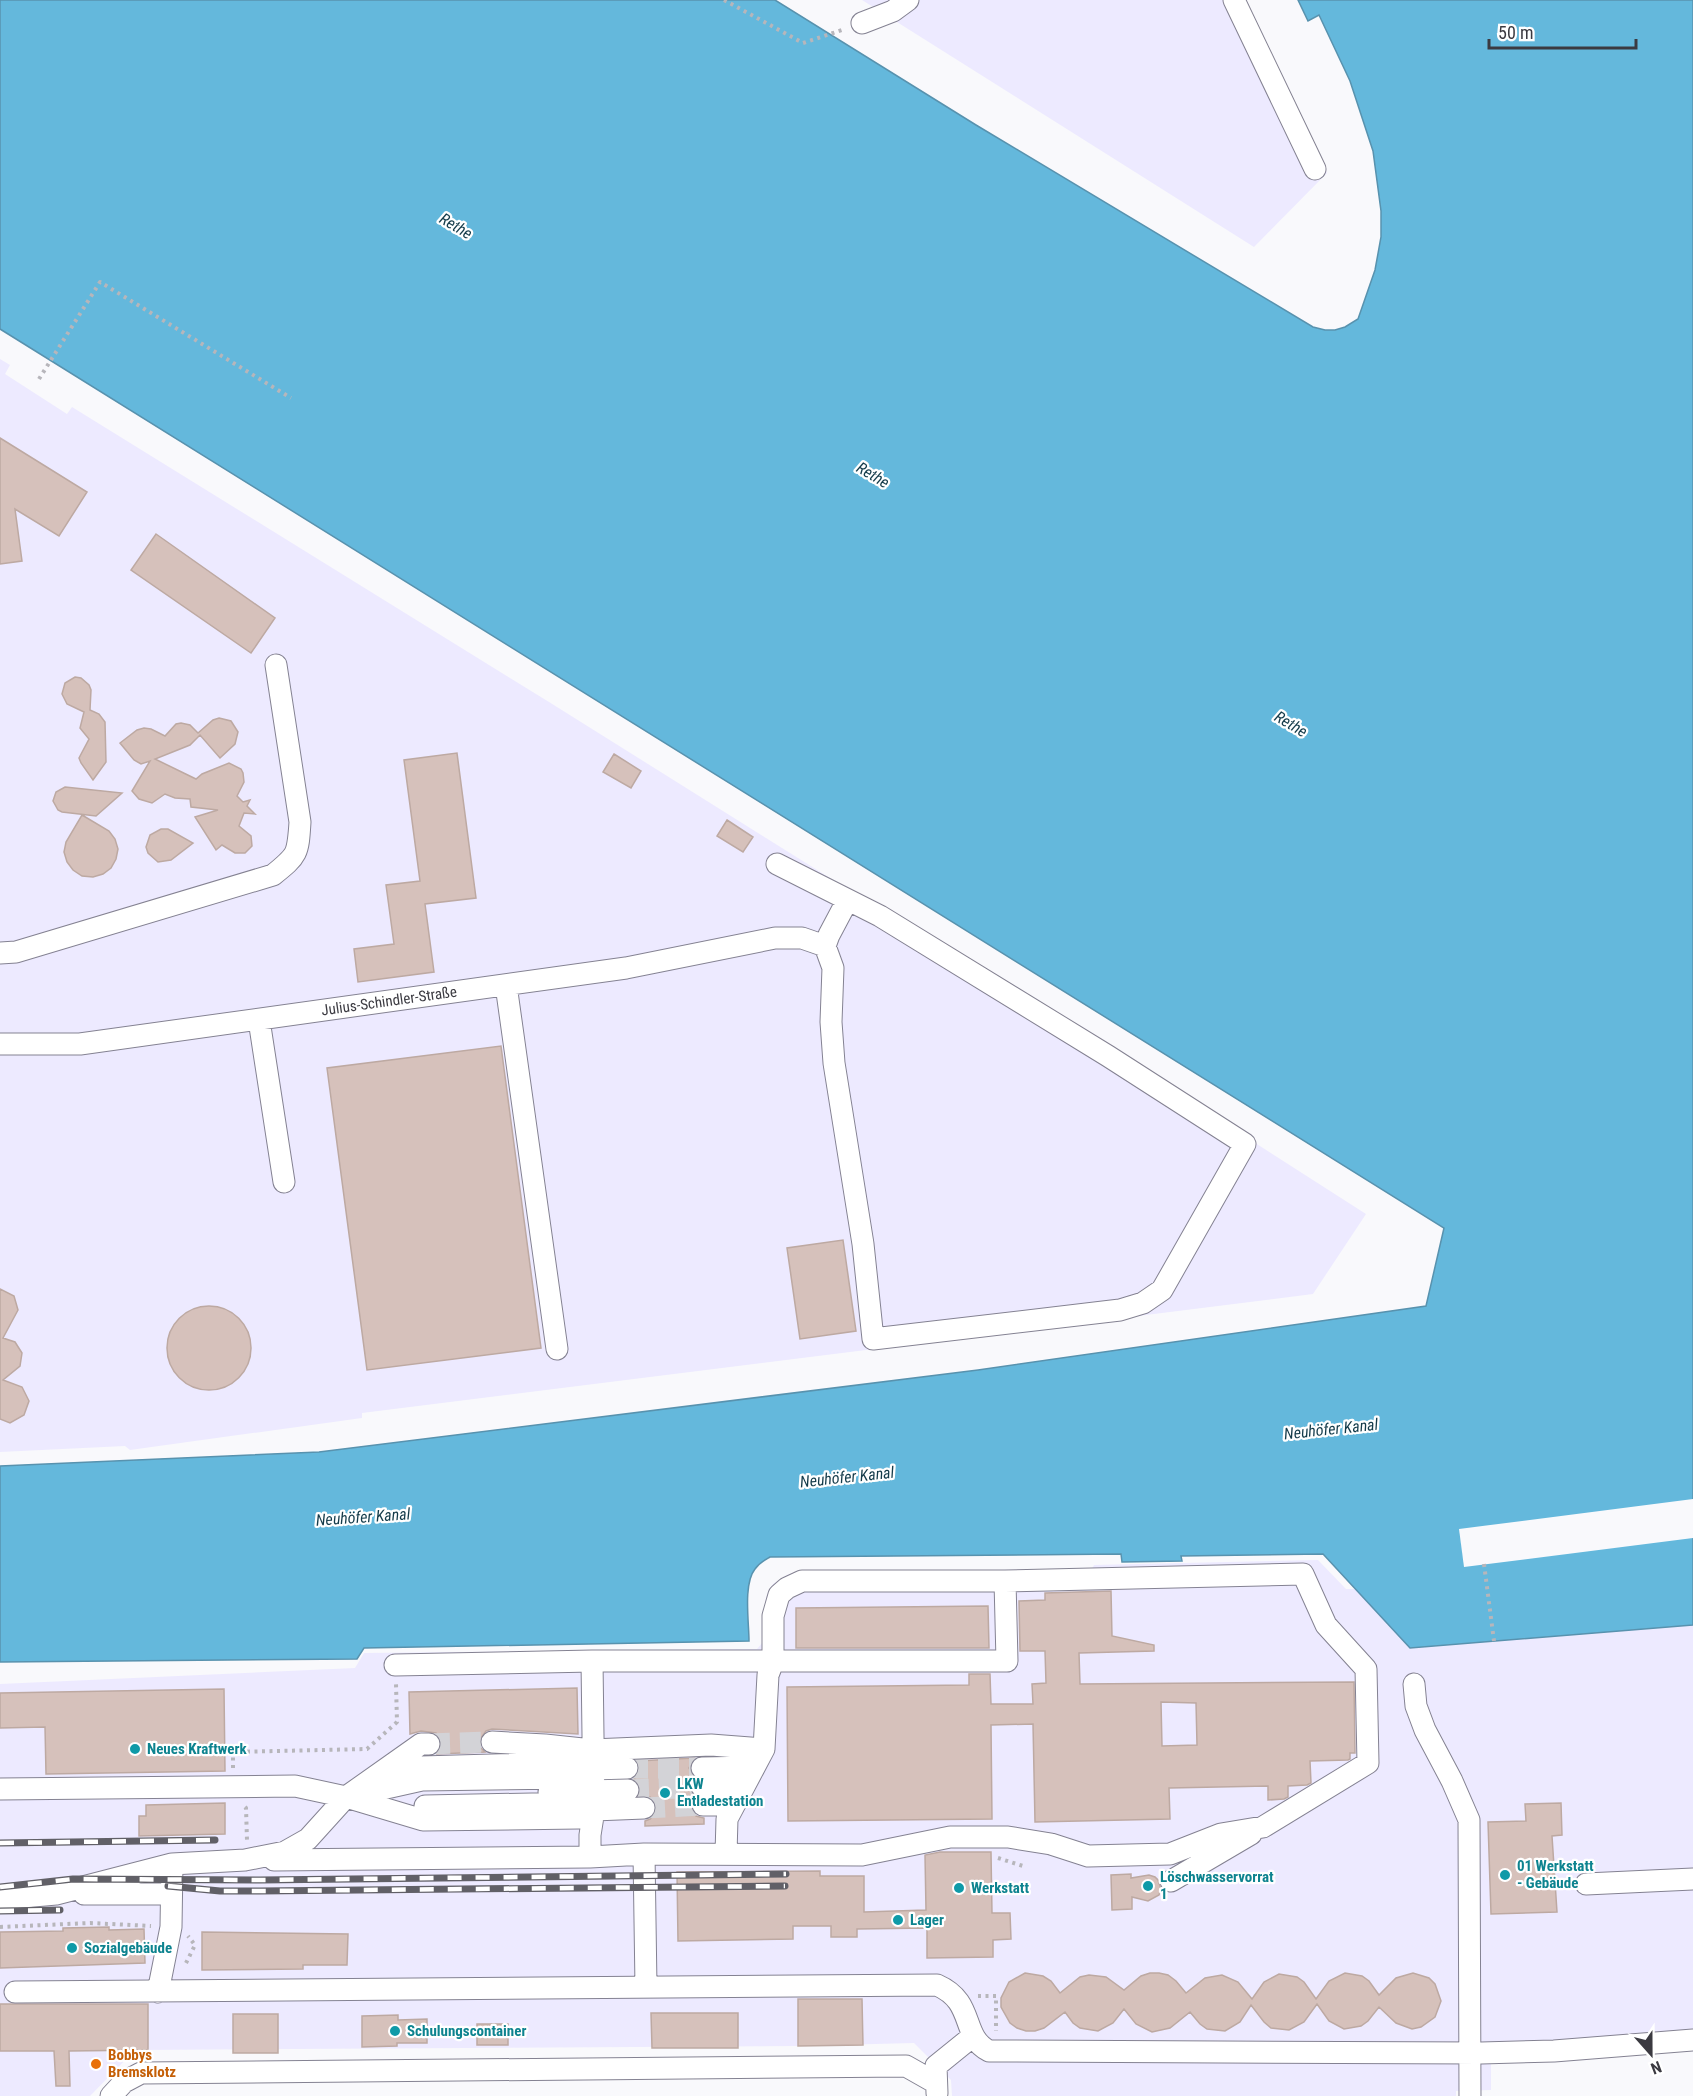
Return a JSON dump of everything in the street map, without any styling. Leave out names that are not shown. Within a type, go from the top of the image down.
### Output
[{"type":"street","points":[[862,23],[893,10],[908,0]]},
{"type":"street","points":[[1234,0],[1315,169]]},
{"type":"street","points":[[0,953],[16,952],[273,875],[292,860],[298,845],[300,822],[276,665]]},
{"type":"street","points":[[777,864],[880,916],[1108,1056],[1245,1144],[1162,1290],[1143,1303],[1120,1310],[873,1340],[863,1244],[834,1063],[831,1022],[833,968],[825,946],[847,901]]},
{"type":"street","name":"Julius-Schindler-Straße","points":[[0,1044],[80,1044],[259,1020],[626,968],[775,938],[802,938],[825,946]]},
{"type":"street","points":[[506,985],[557,1349]]},
{"type":"street","points":[[259,1020],[284,1182]]},
{"type":"street","points":[[726,1854],[727,1819],[754,1767],[768,1675],[773,1662],[773,1617],[779,1595],[787,1588],[802,1581],[1005,1581],[1303,1574],[1326,1625],[1366,1669],[1368,1763],[1171,1881]]},
{"type":"street","points":[[394,1665],[592,1661],[1007,1661],[1005,1581]]},
{"type":"street","points":[[590,1857],[594,1801],[592,1661]]},
{"type":"street","points":[[1414,1684],[1416,1706],[1425,1730],[1452,1781],[1469,1820],[1470,2096]]},
{"type":"street","points":[[492,1742],[545,1745],[627,1768]]},
{"type":"street","points":[[245,1860],[285,1852],[308,1839],[346,1797],[425,1744]]},
{"type":"street","points":[[0,1789],[295,1786],[346,1797],[422,1794],[572,1778],[593,1759],[711,1745],[754,1767]]},
{"type":"street","points":[[735,1804],[702,1787],[754,1767]]},
{"type":"street","points":[[346,1797],[422,1794],[579,1818],[594,1801],[628,1790]]},
{"type":"street","points":[[594,1801],[644,1808]]},
{"type":"street","points":[[56,1894],[172,1864],[245,1860],[590,1857],[644,1854],[862,1855],[950,1837],[1008,1837],[1050,1845],[1088,1856],[1170,1854],[1221,1834],[1263,1827]]},
{"type":"street","points":[[644,1854],[646,1987]]},
{"type":"street","points":[[158,1992],[171,1927],[172,1864]]},
{"type":"street","points":[[1586,1884],[1693,1879]]},
{"type":"street","points":[[0,1899],[56,1894],[171,1894]]},
{"type":"street","points":[[15,1992],[937,1985],[950,1990],[956,1996],[968,2018],[973,2036],[981,2046],[989,2050],[1469,2053],[1554,2051],[1693,2040]]},
{"type":"street","points":[[937,2089],[936,2066],[973,2036]]},
{"type":"street","points":[[111,2096],[124,2082],[141,2073],[906,2066],[937,2089]]},
{"type":"path","points":[[724,0],[803,43],[862,23]]},
{"type":"path","points":[[39,380],[100,282],[291,398]]},
{"type":"path","points":[[1484,1564],[1494,1641]]},
{"type":"path","points":[[245,1860],[246,1808],[229,1796],[228,1787],[228,1775],[234,1775],[233,1752],[367,1749],[397,1722],[394,1665]]},
{"type":"path","points":[[0,1927],[90,1923],[171,1927]]},
{"type":"path","points":[[956,1996],[996,1996],[996,2040]]},
{"type":"shaded area","points":[[862,0],[1243,0],[1327,173],[1254,247]]},
{"type":"shaded area","points":[[0,359],[10,365],[5,374],[67,414],[72,407],[1101,1044],[1366,1214],[1313,1294],[362,1413],[362,1418],[130,1450],[125,1446],[0,1452]]},
{"type":"shaded area","points":[[1318,1560],[1346,1589],[1355,1589],[1410,1648],[1693,1625],[1693,2049],[1491,2063],[1491,2090],[1456,2091],[1456,2096],[952,2096],[951,2080],[914,2043],[798,2046],[135,2050],[90,2096],[0,2096],[0,1684],[355,1668],[364,1653],[757,1649],[763,1642],[766,1597],[773,1584],[787,1575],[798,1572],[995,1574],[995,1570],[1092,1569],[1094,1565]]},
{"type":"water","points":[[0,0],[775,0],[976,125],[1313,327],[1335,330],[1358,319],[1375,270],[1381,237],[1381,211],[1373,151],[1350,81],[1319,15],[1308,21],[1298,0],[1693,0],[1693,1625],[1410,1648],[1323,1554],[1181,1556],[1182,1561],[1122,1562],[1121,1554],[770,1557],[757,1567],[749,1584],[749,1641],[364,1648],[357,1659],[0,1662],[0,1466],[319,1452],[978,1370],[1426,1306],[1444,1228],[0,329]]},
{"type":"pier","points":[[1693,1499],[1693,1538],[1464,1567],[1459,1529]]},
{"type":"building","points":[[0,438],[87,492],[59,536],[15,509],[22,561],[0,564]]},
{"type":"building","points":[[156,534],[275,618],[251,653],[131,570]]},
{"type":"building","points":[[75,677],[81,678],[89,685],[90,710],[99,714],[105,722],[106,762],[93,780],[79,758],[89,739],[80,728],[84,712],[67,704],[62,694],[65,683]]},
{"type":"building","points":[[219,718],[231,721],[238,732],[235,744],[220,758],[200,735],[190,745],[155,759],[196,779],[202,774],[229,763],[241,769],[244,782],[237,796],[243,802],[250,800],[247,806],[255,814],[244,813],[239,826],[251,836],[252,846],[245,853],[235,853],[222,845],[216,850],[195,817],[218,810],[191,807],[190,799],[175,798],[165,794],[152,803],[139,799],[132,791],[150,761],[141,764],[134,760],[120,743],[137,730],[144,728],[165,736],[176,724],[181,723],[190,725],[198,733],[213,720]]},
{"type":"building","points":[[457,753],[476,898],[425,904],[434,972],[358,982],[354,949],[394,944],[386,885],[420,881],[404,760]]},
{"type":"building","points":[[614,754],[641,771],[631,788],[603,772]]},
{"type":"building","points":[[65,787],[122,793],[96,816],[58,810],[53,801],[56,792]]},
{"type":"building","points":[[82,815],[109,831],[118,849],[111,868],[93,877],[82,876],[73,870],[64,852],[66,842]]},
{"type":"building","points":[[727,820],[753,837],[743,852],[717,836]]},
{"type":"building","points":[[161,829],[168,829],[193,843],[171,860],[158,862],[148,853],[146,847],[150,835]]},
{"type":"building","points":[[501,1046],[541,1348],[367,1370],[327,1068]]},
{"type":"building","points":[[843,1240],[856,1331],[800,1339],[787,1248]]},
{"type":"building","points":[[0,1289],[14,1296],[18,1310],[3,1338],[15,1342],[22,1353],[20,1366],[3,1380],[22,1387],[29,1401],[24,1415],[10,1423],[0,1419]]},
{"type":"building","points":[[201,1306],[217,1306],[233,1313],[244,1324],[251,1340],[248,1364],[239,1378],[217,1390],[201,1390],[185,1383],[174,1372],[167,1356],[167,1340],[174,1324],[185,1313]]},
{"type":"building","points":[[1111,1591],[1112,1636],[1154,1645],[1154,1651],[1079,1653],[1080,1684],[1354,1682],[1355,1753],[1350,1753],[1348,1760],[1310,1761],[1311,1783],[1288,1786],[1288,1797],[1284,1799],[1268,1800],[1268,1786],[1169,1788],[1170,1819],[1035,1822],[1033,1724],[991,1725],[992,1819],[788,1821],[787,1687],[969,1685],[969,1674],[990,1674],[991,1704],[1033,1704],[1032,1684],[1046,1683],[1045,1651],[1020,1651],[1019,1601],[1045,1600],[1045,1593]],"holes":[[[1161,1702],[1196,1703],[1197,1745],[1162,1746]]]},
{"type":"building","points":[[988,1606],[989,1648],[796,1648],[796,1608]]},
{"type":"building","points":[[577,1688],[578,1734],[492,1729],[486,1731],[479,1741],[480,1747],[485,1752],[437,1754],[442,1743],[436,1733],[421,1731],[410,1734],[409,1692]]},
{"type":"building","name":"Neues Kraftwerk","points":[[224,1689],[225,1771],[46,1774],[45,1727],[0,1728],[0,1693]]},
{"type":"building","name":"LKW Entladestation","points":[[694,1758],[689,1768],[694,1777],[689,1787],[694,1796],[690,1806],[696,1816],[704,1818],[704,1824],[645,1826],[645,1821],[655,1814],[657,1807],[650,1797],[639,1795],[639,1784],[634,1779],[640,1768],[637,1761]]},
{"type":"building","points":[[225,1803],[225,1834],[139,1836],[139,1816],[146,1816],[146,1805]]},
{"type":"building","name":"01 Werkstatt - Gebäude","points":[[1561,1803],[1562,1835],[1552,1836],[1557,1912],[1491,1914],[1488,1822],[1526,1821],[1525,1804]]},
{"type":"building","points":[[940,1852],[991,1852],[992,1913],[1010,1913],[1011,1939],[993,1940],[993,1957],[927,1958],[927,1928],[857,1929],[857,1937],[831,1937],[831,1926],[793,1926],[793,1939],[678,1941],[677,1872],[820,1871],[820,1876],[864,1876],[864,1912],[926,1910],[925,1855]]},
{"type":"building","points":[[1131,1874],[1131,1878],[1149,1875],[1155,1877],[1161,1889],[1159,1895],[1148,1901],[1132,1897],[1132,1909],[1112,1910],[1111,1875]]},
{"type":"building","name":"Sozialgebäude","points":[[109,1927],[109,1930],[144,1929],[145,1963],[0,1968],[0,1932],[63,1931],[63,1928]]},
{"type":"building","points":[[202,1932],[348,1934],[347,1965],[303,1965],[303,1969],[202,1970]]},
{"type":"building","points":[[1025,1973],[1043,1976],[1051,1981],[1060,1993],[1080,1977],[1089,1975],[1106,1977],[1124,1990],[1141,1976],[1159,1973],[1168,1975],[1186,1993],[1205,1978],[1222,1975],[1238,1982],[1252,1999],[1264,1982],[1279,1974],[1297,1977],[1304,1982],[1316,1999],[1329,1981],[1345,1973],[1362,1976],[1369,1981],[1379,1995],[1396,1978],[1413,1973],[1429,1978],[1435,1984],[1441,2001],[1435,2017],[1421,2027],[1412,2029],[1396,2023],[1379,2007],[1361,2026],[1344,2029],[1329,2021],[1317,2004],[1304,2022],[1289,2030],[1271,2028],[1251,2005],[1240,2022],[1225,2031],[1207,2029],[1190,2012],[1170,2028],[1152,2032],[1136,2024],[1124,2009],[1113,2023],[1098,2031],[1080,2028],[1065,2012],[1044,2028],[1026,2031],[1010,2023],[1001,2007],[1001,1998],[1009,1982]]},
{"type":"building","points":[[798,1999],[862,1999],[863,2045],[798,2046]]},
{"type":"building","points":[[0,2004],[148,2004],[148,2050],[69,2051],[70,2086],[56,2086],[54,2051],[0,2051]]},
{"type":"building","points":[[651,2013],[738,2013],[738,2048],[652,2048]]},
{"type":"building","points":[[233,2014],[278,2014],[278,2053],[233,2053]]},
{"type":"building","name":"Schulungscontainer","points":[[398,2015],[398,2020],[427,2019],[427,2043],[397,2043],[397,2046],[362,2047],[362,2016]]},
{"type":"building","points":[[477,2024],[508,2024],[508,2045],[477,2045]]},
{"type":"tunnel","points":[[429,1744],[492,1742]]},
{"type":"tunnel","points":[[627,1768],[702,1768]]},
{"type":"tunnel","points":[[628,1790],[702,1787]]},
{"type":"tunnel","points":[[644,1808],[703,1805]]},
{"type":"railway","points":[[0,1843],[215,1840]]},
{"type":"railway","points":[[0,1887],[73,1879],[260,1880],[786,1874]]},
{"type":"railway","points":[[168,1886],[220,1891],[785,1886]]},
{"type":"railway","points":[[0,1911],[60,1910]]},
{"type":"place","name":"Neues Kraftwerk","points":[[135,1749]]},
{"type":"place","name":"LKW Entladestation","points":[[665,1793]]},
{"type":"place","name":"01 Werkstatt - Gebäude","points":[[1505,1875]]},
{"type":"place","name":"Löschwasservorrat 1","points":[[1148,1886]]},
{"type":"place","name":"Werkstatt","points":[[959,1888]]},
{"type":"place","name":"Lager","points":[[898,1920]]},
{"type":"place","name":"Sozialgebäude","points":[[72,1948]]},
{"type":"place","name":"Schulungscontainer","points":[[395,2031]]},
{"type":"place","name":"Bobbys Bremsklotz","points":[[96,2064]]},
{"type":"water label","name":"Rethe","points":[[456,226]]},
{"type":"water label","name":"Rethe","points":[[873,475]]},
{"type":"water label","name":"Rethe","points":[[1291,724]]},
{"type":"water label","name":"Neuhöfer Kanal","points":[[1331,1429]]},
{"type":"water label","name":"Neuhöfer Kanal","points":[[847,1477]]},
{"type":"water label","name":"Neuhöfer Kanal","points":[[363,1517]]}]
